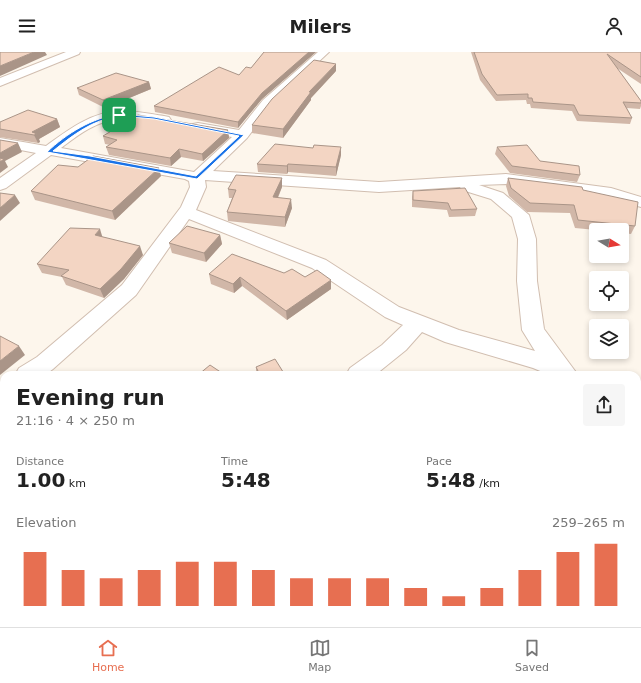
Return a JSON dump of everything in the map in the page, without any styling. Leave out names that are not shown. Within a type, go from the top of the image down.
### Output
[{"type":"street","points":[[0,82],[75,52]]},
{"type":"street","points":[[33,371],[45,363],[129,290],[186,212],[198,187],[198,177],[242,135],[266,104],[324,52]]},
{"type":"street","points":[[0,185],[49,152],[80,128],[106,117],[119,115],[154,118],[242,135]]},
{"type":"street","points":[[0,142],[49,152],[90,157],[198,177],[379,187],[506,179],[610,193],[641,202]]},
{"type":"street","points":[[455,183],[497,196],[520,215],[527,239],[527,281],[534,330],[561,371]]},
{"type":"street","points":[[186,212],[319,264],[392,312],[453,336],[540,361],[560,371]]},
{"type":"street","points":[[363,371],[386,354],[409,333],[418,322]]},
{"type":"building","points":[[0,52],[34,52],[0,66]]},
{"type":"building","points":[[264,52],[309,52],[262,93],[238,122],[154,106],[219,67],[239,75],[246,67],[251,68]]},
{"type":"building","points":[[474,52],[641,52],[641,77],[607,54],[641,103],[623,102],[632,118],[579,115],[574,105],[533,102],[532,98],[528,98],[528,94],[497,95],[482,74]]},
{"type":"building","points":[[314,60],[336,64],[309,92],[311,92],[283,129],[252,125],[272,99]]},
{"type":"building","points":[[116,73],[149,82],[103,100],[77,88]]},
{"type":"building","points":[[28,110],[57,119],[32,132],[37,134],[34,135],[0,129],[0,122]]},
{"type":"building","points":[[138,115],[228,130],[202,154],[179,149],[170,158],[106,147],[117,140],[103,136]]},
{"type":"building","points":[[0,140],[18,143],[0,153]]},
{"type":"building","points":[[275,144],[313,148],[314,145],[341,147],[336,167],[257,164]]},
{"type":"building","points":[[527,145],[540,161],[579,166],[580,175],[512,166],[497,147]]},
{"type":"building","points":[[93,156],[159,168],[112,211],[31,191],[58,165],[78,167]]},
{"type":"building","points":[[236,175],[282,178],[273,197],[291,199],[285,217],[227,212],[236,190],[228,189]]},
{"type":"building","points":[[508,178],[582,187],[583,190],[638,202],[635,226],[629,225],[629,223],[606,223],[578,220],[574,205],[530,203],[511,188]]},
{"type":"building","points":[[465,188],[477,209],[451,210],[448,203],[413,200],[413,191]]},
{"type":"building","points":[[0,193],[15,195],[0,208]]},
{"type":"building","points":[[187,226],[220,235],[204,253],[169,243]]},
{"type":"building","points":[[70,228],[100,229],[95,235],[140,246],[121,269],[100,289],[61,276],[69,270],[37,264]]},
{"type":"building","points":[[232,254],[284,273],[292,269],[305,277],[317,270],[331,280],[286,311],[240,277],[233,284],[209,274]]},
{"type":"building","points":[[0,336],[19,346],[0,361]]},
{"type":"building","points":[[275,359],[282,371],[258,371],[256,367]]},
{"type":"building","points":[[210,365],[219,371],[203,371]]},
{"type":"route","points":[[119,115],[154,118],[242,135],[197,178],[90,157],[49,152],[80,128],[106,117],[119,115]]}]
